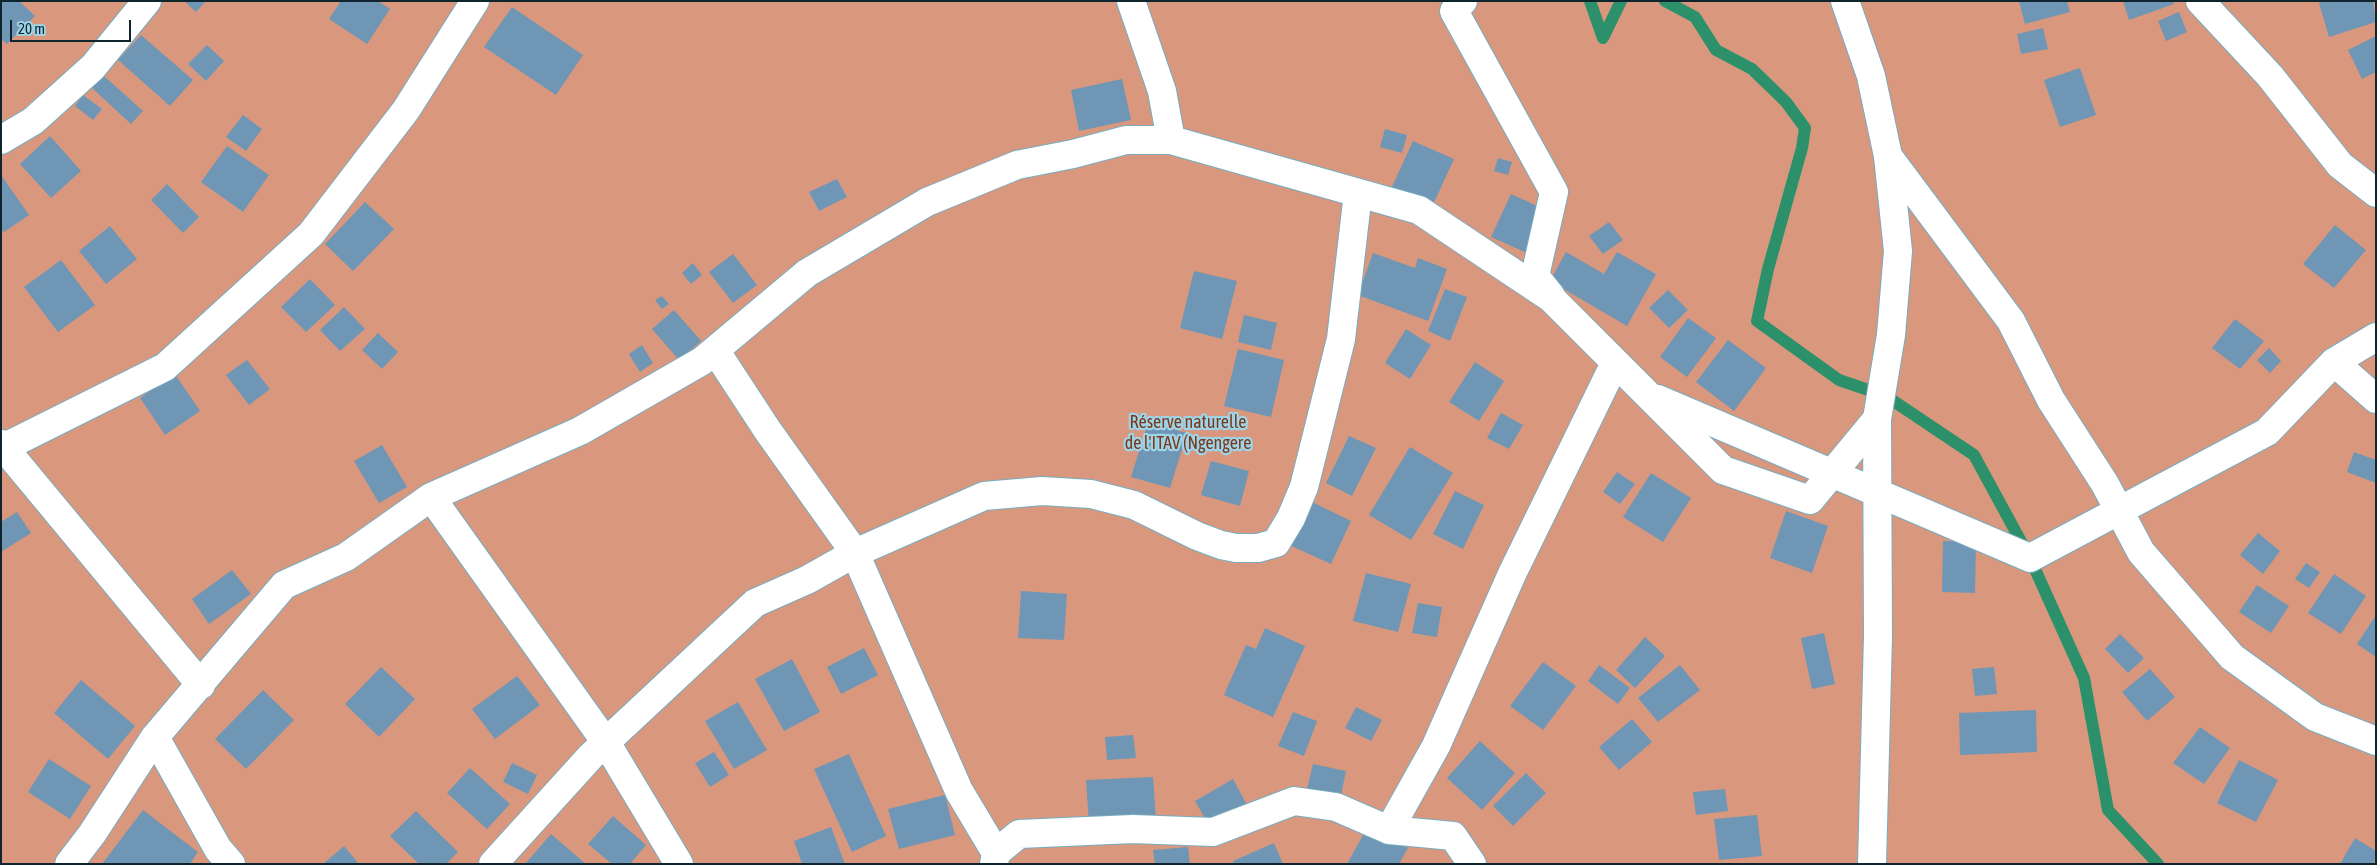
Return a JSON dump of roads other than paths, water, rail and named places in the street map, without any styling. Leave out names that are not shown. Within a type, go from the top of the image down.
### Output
[{"type":"main road","points":[[1,140],[33,121],[93,67],[146,1]]},
{"type":"main road","points":[[201,685],[2,447],[165,367],[311,234],[406,110],[475,1]]},
{"type":"main road","points":[[1131,1],[1162,91],[1171,140]]},
{"type":"main road","points":[[1463,1],[1454,11],[1554,192],[1535,276],[1626,388],[1643,392],[2030,558],[2267,432],[2334,362],[2376,336]]},
{"type":"main road","points":[[1845,1],[1871,76],[1888,156],[1898,251],[1891,335],[1877,419],[1878,636],[1872,864]]},
{"type":"main road","points":[[2200,1],[2270,76],[2340,165],[2376,193]]},
{"type":"main road","points":[[69,864],[92,834],[155,737],[284,585],[346,557],[431,497],[580,431],[702,361],[807,273],[927,202],[1017,165],[1073,154],[1126,140],[1171,140],[1419,210],[1551,298],[1723,470],[1810,500],[1877,419]]},
{"type":"main road","points":[[1888,156],[2011,321],[2051,400],[2105,484],[2141,552],[2232,656],[2315,717],[2376,741]]},
{"type":"main road","points":[[493,864],[591,756],[755,603],[807,580],[855,553],[984,496],[1042,491],[1091,494],[1134,505],[1197,536],[1236,548],[1258,548],[1276,542],[1291,518],[1304,487],[1341,339],[1358,193]]},
{"type":"main road","points":[[715,350],[768,431],[855,553],[959,790],[995,858],[1018,834],[1133,829],[1213,832],[1294,801],[1336,808],[1389,830],[1453,836],[1472,864]]},
{"type":"main road","points":[[2334,362],[2376,399]]},
{"type":"main road","points":[[1389,830],[1436,746],[1512,574],[1614,363]]},
{"type":"main road","points":[[431,497],[606,744],[679,864]]},
{"type":"main road","points":[[155,737],[218,849],[231,864]]},
{"type":"waterway","points":[[1590,1],[1603,38],[1621,1]]},
{"type":"waterway","points":[[1665,1],[1695,17],[1716,50],[1752,69],[1786,102],[1805,128],[1802,148],[1768,269],[1757,321],[1839,380],[1886,396],[1974,455],[2030,558],[2084,678],[2108,810],[2158,864]]},
{"type":"park label","name":"Réserve naturelle de l'ITAV (Ngengere","points":[[1188,432]]}]
